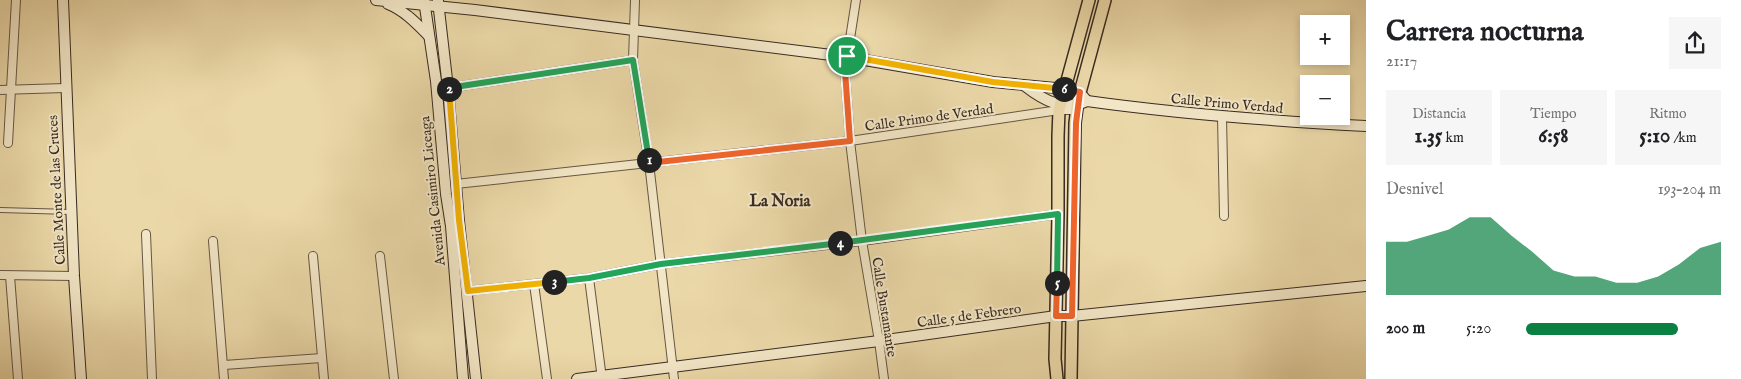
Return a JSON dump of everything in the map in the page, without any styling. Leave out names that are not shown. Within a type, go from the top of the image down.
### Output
[{"type":"main road","points":[[1057,379],[1055,359],[1060,108],[1089,0]]},
{"type":"main road","points":[[1071,379],[1080,102],[1105,0]]},
{"type":"street","points":[[8,143],[16,0]]},
{"type":"street","name":"Calle Monte de las Cruces","points":[[63,0],[74,276],[81,379]]},
{"type":"street","points":[[378,0],[438,3],[475,10],[847,56],[993,82],[1066,89],[1080,102]]},
{"type":"street","points":[[378,0],[398,8],[429,36]]},
{"type":"street","points":[[458,0],[475,10]]},
{"type":"street","points":[[634,0],[633,60],[649,163],[674,379]]},
{"type":"street","name":"Calle Bustamante","points":[[856,0],[845,71],[850,141],[862,240],[884,379]]},
{"type":"street","name":"Avenida Casimiro Liceaga","points":[[424,2],[436,81],[446,194],[451,226],[463,379]]},
{"type":"street","name":"Avenida Casimiro Liceaga","points":[[438,3],[476,379]]},
{"type":"street","points":[[448,88],[633,60]]},
{"type":"street","points":[[1025,86],[1041,98],[1060,108],[1080,102]]},
{"type":"street","points":[[0,90],[66,88]]},
{"type":"street","name":"Calle Primo Verdad","points":[[1080,102],[1222,117],[1366,126]]},
{"type":"street","name":"Calle Primo de Verdad","points":[[456,184],[850,141],[1060,108]]},
{"type":"street","points":[[1222,117],[1224,216]]},
{"type":"street","points":[[468,291],[589,278],[661,264],[1058,214]]},
{"type":"street","points":[[146,234],[152,379]]},
{"type":"street","points":[[213,241],[224,379]]},
{"type":"street","points":[[312,256],[324,379]]},
{"type":"street","points":[[380,256],[394,379]]},
{"type":"street","points":[[0,275],[74,276]]},
{"type":"street","points":[[10,276],[18,379]]},
{"type":"street","points":[[589,278],[602,378]]},
{"type":"street","points":[[534,284],[548,379]]},
{"type":"street","name":"Calle 5 de Febrero","points":[[577,379],[602,378],[1056,316],[1072,316],[1366,286]]},
{"type":"street","points":[[224,365],[322,358]]},
{"type":"lane","points":[[0,210],[71,212]]},
{"type":"district","name":"La Noria","points":[[780,200]]},
{"type":"route","points":[[847,56],[993,82],[1080,92],[1076,123],[1072,316],[1056,316],[1058,214],[661,264],[589,278],[468,291],[459,220],[448,88],[633,60],[649,163],[850,141],[845,71],[847,56]]}]
